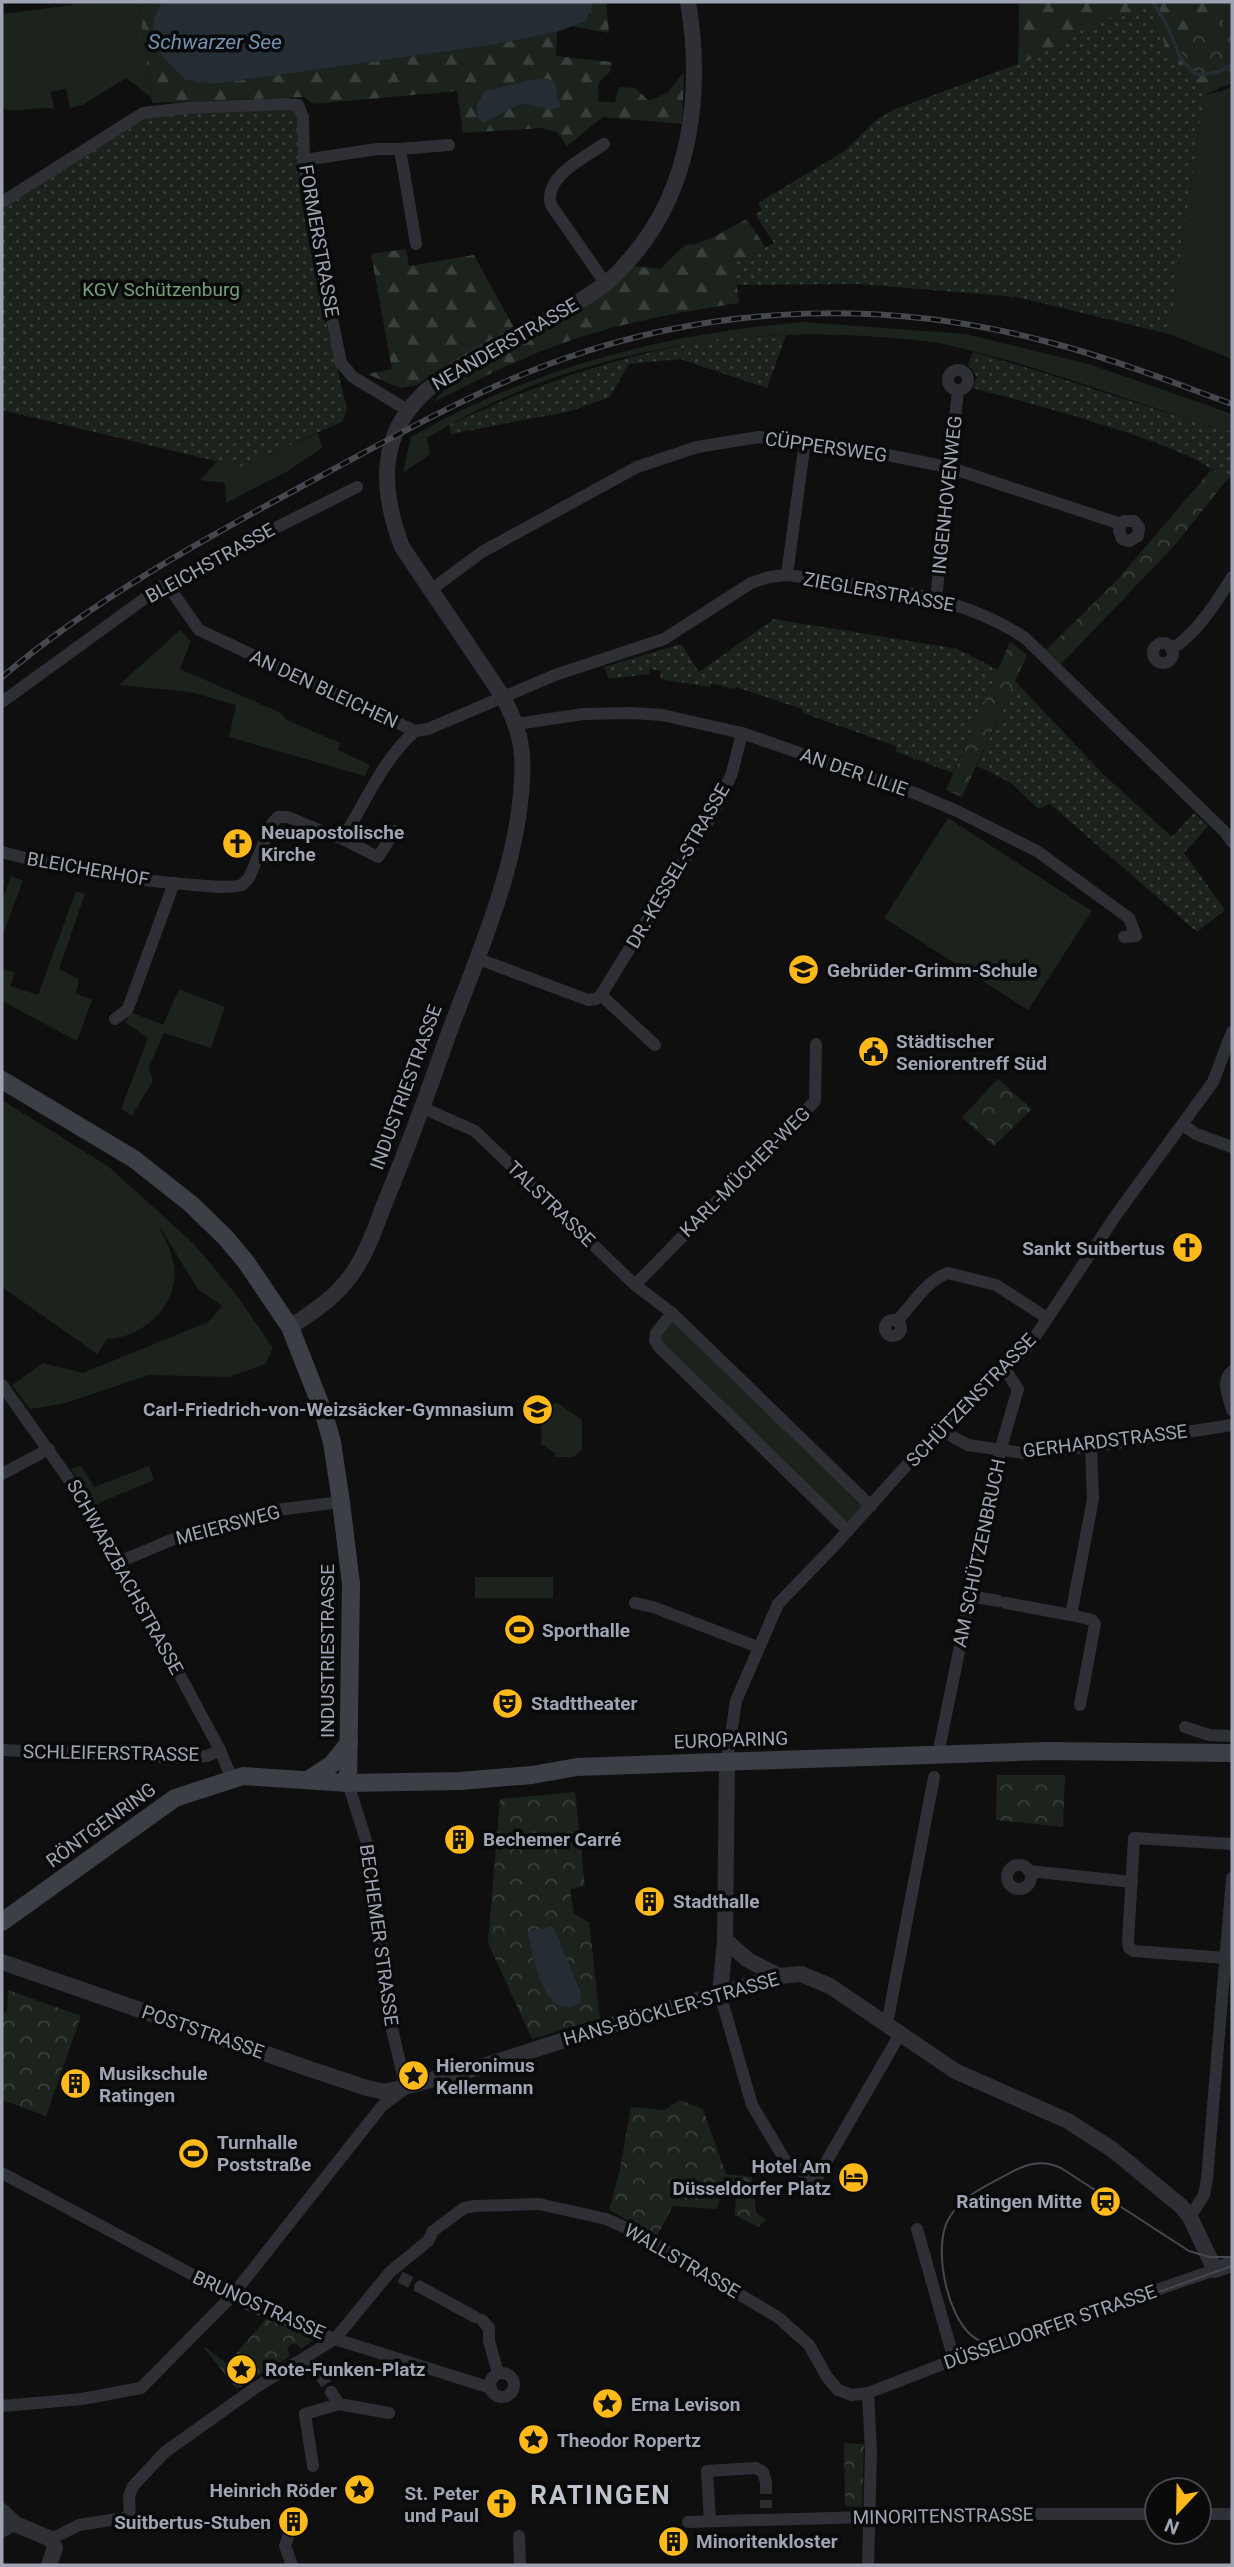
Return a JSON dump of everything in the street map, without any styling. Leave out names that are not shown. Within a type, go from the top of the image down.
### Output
[{"type":"main road","points":[[2,1080],[134,1159],[191,1204],[246,1262],[290,1327]]},
{"type":"main road","name":"INDUSTRIESTRASSE","points":[[290,1327],[332,1442],[341,1502],[351,1584],[348,1783]]},
{"type":"main road","points":[[308,1780],[332,1764],[349,1743]]},
{"type":"main road","name":"EUROPARING","points":[[232,1779],[243,1776],[348,1783],[460,1781],[532,1775],[577,1767],[727,1761],[1045,1751],[1232,1753]]},
{"type":"main road","name":"RÖNTGENRING","points":[[2,1922],[175,1798],[232,1779]]},
{"type":"street","name":"NEANDERSTRASSE","points":[[409,411],[426,390],[449,372],[606,284],[648,238],[670,199],[688,140],[694,79],[688,2]]},
{"type":"street","name":"FORMERSTRASSE","points":[[3,196],[143,113],[159,110],[298,105],[303,117],[304,160],[310,210],[341,363],[354,377],[409,411]]},
{"type":"street","points":[[604,144],[556,180],[549,193],[551,205],[606,284]]},
{"type":"street","points":[[304,160],[377,149],[449,145]]},
{"type":"street","points":[[400,149],[416,244]]},
{"type":"street","name":"INGENHOVENWEG","points":[[936,599],[958,390]]},
{"type":"street","name":"INDUSTRIESTRASSE","points":[[290,1327],[323,1306],[341,1289],[360,1263],[423,1108],[501,887],[516,828],[523,778],[517,724],[503,697],[402,547],[394,524],[387,490],[387,468],[391,450],[409,411]]},
{"type":"street","name":"CÜPPERSWEG","points":[[432,589],[482,552],[636,467],[697,447],[759,437],[805,441],[948,467],[1121,524]]},
{"type":"street","points":[[786,575],[805,441]]},
{"type":"street","name":"BLEICHSTRASSE","points":[[2,702],[166,583],[358,486]]},
{"type":"street","name":"ZIEGLERSTRASSE","points":[[503,697],[555,675],[664,639],[751,583],[769,576],[786,575],[936,599],[992,617],[1025,638],[1225,832],[1232,842]]},
{"type":"street","name":"AN DEN BLEICHEN","points":[[166,583],[199,630],[415,731],[428,729],[503,697]]},
{"type":"street","points":[[1171,649],[1181,643],[1230,586]]},
{"type":"street","name":"AN DER LILIE","points":[[517,724],[583,715],[632,713],[662,715],[742,733],[943,805],[1037,852],[1129,918],[1136,936],[1124,937]]},
{"type":"street","points":[[339,837],[349,827],[394,752],[415,731]]},
{"type":"street","name":"DR.-KESSEL-STRASSE","points":[[601,995],[715,810],[732,773],[742,733]]},
{"type":"street","name":"BLEICHERHOF","points":[[2,852],[46,864],[174,883],[221,887],[246,883],[272,824],[278,817],[288,817],[339,837],[378,857],[395,831]]},
{"type":"street","name":"BLEICHERHOF","points":[[115,1019],[127,1010],[174,883]]},
{"type":"street","points":[[476,958],[588,1000],[601,995],[655,1045]]},
{"type":"street","name":"SCHÜTZENSTRASSE","points":[[720,1994],[725,1940],[727,1761],[736,1701],[778,1604],[941,1427],[1029,1346],[1114,1218],[1213,1082],[1232,1032]]},
{"type":"street","name":"KARL-MÜCHER-WEG","points":[[635,1285],[816,1101],[816,1044]]},
{"type":"street","name":"TALSTRASSE","points":[[423,1108],[475,1131],[635,1285],[672,1313],[871,1506]]},
{"type":"street","points":[[1183,1125],[1196,1134],[1232,1147]]},
{"type":"street","points":[[897,1321],[941,1275],[948,1273],[996,1285],[1048,1318]]},
{"type":"street","points":[[672,1313],[656,1333],[654,1340],[658,1346],[848,1531]]},
{"type":"street","name":"AM SCHÜTZENBRUCH","points":[[940,1744],[1000,1451],[1018,1389],[1004,1368]]},
{"type":"street","points":[[1232,1371],[1225,1383],[1232,1410]]},
{"type":"street","name":"SCHWARZBACHSTRASSE","points":[[2,1384],[49,1449],[119,1562],[220,1750],[232,1779]]},
{"type":"street","name":"GERHARDSTRASSE","points":[[941,1427],[968,1445],[1023,1453],[1091,1447],[1232,1425]]},
{"type":"street","points":[[1071,1615],[1093,1499],[1091,1447]]},
{"type":"street","points":[[2,1474],[49,1449]]},
{"type":"street","name":"MEIERSWEG","points":[[119,1562],[195,1530],[268,1511],[341,1502]]},
{"type":"street","points":[[970,1596],[1092,1620],[1095,1624],[1080,1705]]},
{"type":"street","points":[[635,1603],[653,1607],[758,1647]]},
{"type":"street","points":[[1185,1727],[1209,1735],[1232,1736]]},
{"type":"street","name":"SCHLEIFERSTRASSE","points":[[2,1750],[188,1758],[207,1756],[220,1750]]},
{"type":"street","points":[[720,1994],[752,2105],[785,2161],[812,2178],[818,2175],[894,2029],[933,1777]]},
{"type":"street","name":"BECHEMER STRASSE","points":[[348,1783],[370,1853],[391,2029],[406,2088]]},
{"type":"street","points":[[1226,1958],[1134,1951],[1129,1948],[1134,1838],[1232,1844]]},
{"type":"street","points":[[1029,1871],[1132,1882]]},
{"type":"street","points":[[1190,2217],[1204,2195],[1207,2179],[1232,1878]]},
{"type":"street","points":[[725,1940],[748,1959],[779,1976]]},
{"type":"street","name":"POSTSTRASSE","points":[[2,1962],[367,2088],[385,2092],[406,2088]]},
{"type":"street","name":"HANS-BÖCKLER-STRASSE","points":[[406,2088],[779,1976],[801,1974],[830,1986],[956,2071],[1083,2130],[1113,2150],[1160,2188],[1190,2217],[1215,2270]]},
{"type":"street","points":[[2,2406],[82,2399],[141,2388],[231,2297],[382,2106],[406,2088]]},
{"type":"street","name":"BRUNOSTRASSE","points":[[2,2173],[231,2297],[335,2339],[491,2388]]},
{"type":"street","name":"WALLSTRASSE","points":[[51,2539],[79,2525],[130,2517],[129,2496],[133,2486],[165,2452],[255,2388],[335,2339],[428,2241],[433,2231],[464,2208],[539,2204],[606,2219],[639,2234],[779,2318],[809,2345],[827,2377],[838,2390],[852,2395],[868,2393]]},
{"type":"street","points":[[917,2229],[954,2360]]},
{"type":"street","name":"DÜSSELDORFER STRASSE","points":[[868,2393],[954,2360],[1232,2264]]},
{"type":"street","points":[[420,2287],[479,2319],[489,2328],[489,2341],[498,2373]]},
{"type":"street","points":[[306,2357],[320,2374]]},
{"type":"street","points":[[498,2373],[511,2376],[514,2386],[512,2392],[502,2397],[491,2388],[493,2377],[498,2373]]},
{"type":"street","points":[[331,2392],[339,2404]]},
{"type":"street","points":[[868,2393],[871,2452],[868,2565]]},
{"type":"street","points":[[313,2466],[305,2414],[339,2404],[389,2413]]},
{"type":"street","points":[[710,2522],[707,2471],[756,2468],[764,2472],[766,2482]]},
{"type":"street","points":[[2,2511],[9,2528],[51,2539],[55,2548],[48,2565]]},
{"type":"street","name":"MINORITENSTRASSE","points":[[688,2522],[710,2522],[766,2514],[870,2517],[1143,2514]]},
{"type":"street","points":[[1213,2514],[1232,2514]]},
{"type":"street","points":[[289,2534],[285,2546],[292,2565]]},
{"type":"street","points":[[519,2536],[520,2565]]},
{"type":"green space","points":[[71,2],[139,2],[151,97],[126,78],[82,105],[70,108],[66,89],[51,92],[54,109],[2,108],[2,14],[72,5]]},
{"type":"green space","points":[[139,2],[163,2],[154,18],[186,80],[214,84],[492,45],[557,32],[556,56],[612,62],[610,72],[599,82],[598,101],[615,103],[619,87],[635,88],[649,101],[668,92],[684,72],[682,124],[603,117],[567,146],[557,132],[542,128],[463,133],[457,91],[313,104],[304,97],[152,103]],"holes":[[[539,78],[555,81],[558,100],[562,106],[552,109],[538,104],[518,105],[517,85]]]},
{"type":"green space","points":[[592,2],[606,2],[609,33],[571,26],[589,15]]},
{"type":"green space","points":[[1019,2],[1232,2],[1232,83],[1204,95],[1168,53],[1150,7],[1018,65]]},
{"type":"green space","points":[[1150,6],[1168,53],[1204,95],[1169,334],[1017,297],[859,284],[737,285],[734,263],[774,243],[755,214],[762,210],[758,203],[845,151],[875,121],[893,110],[1034,58],[1096,22]]},
{"type":"green space","points":[[1232,17],[1232,71],[1221,71],[1211,79],[1187,69],[1183,64],[1179,46]]},
{"type":"green space","points":[[1232,86],[1232,359],[1169,334],[1204,95]]},
{"type":"green space","name":"KGV Schützenburg","points":[[294,109],[298,124],[305,221],[347,409],[343,421],[241,467],[2,410],[2,207],[148,117],[185,112]]},
{"type":"green space","points":[[747,219],[765,247],[734,263],[739,303],[652,318],[587,335],[515,362],[434,402],[444,389],[471,369],[546,329],[633,266],[660,269],[685,245],[712,238]]},
{"type":"green space","points":[[406,249],[409,266],[474,255],[514,328],[445,366],[417,385],[401,388],[367,374],[392,369],[371,254]]},
{"type":"green space","points":[[803,322],[966,334],[1092,365],[1232,414],[1232,432],[1053,374],[943,344],[864,336],[751,337],[694,343],[638,354],[528,387],[427,438],[430,454],[403,473],[411,437],[445,418],[519,385],[596,359],[674,340]]},
{"type":"green space","points":[[786,335],[767,388],[680,359],[629,364],[610,397],[571,411],[451,434],[449,425],[543,385],[606,364],[706,341]]},
{"type":"green space","points":[[973,352],[1232,432],[1232,479],[1219,477],[1205,465],[1145,439],[973,388],[977,377],[968,364]]},
{"type":"green space","points":[[318,433],[322,448],[286,472],[226,503],[225,483],[200,480],[217,461],[241,467]]},
{"type":"green space","points":[[1211,470],[1219,477],[1229,477],[1174,546],[1061,664],[1046,650],[1118,579]]},
{"type":"green space","points":[[774,619],[958,649],[998,670],[953,773],[896,752],[896,746],[803,713],[802,709],[736,687],[735,689],[711,683],[710,687],[660,679],[661,671],[650,669],[649,674],[609,679],[604,667],[681,644],[699,672]]},
{"type":"green space","points":[[180,630],[191,641],[180,669],[281,713],[287,720],[340,743],[338,750],[370,765],[365,776],[229,737],[236,705],[190,692],[119,685]]},
{"type":"green space","points":[[1010,642],[1027,655],[962,797],[946,790]]},
{"type":"green space","points":[[1015,681],[1103,774],[1172,837],[1194,813],[1208,826],[1184,853],[1225,910],[1197,932],[1050,804],[1039,809],[1011,783],[977,766]]},
{"type":"green space","points":[[948,818],[1092,911],[1028,1010],[884,918]]},
{"type":"green space","points":[[11,876],[23,881],[2,936],[2,902]]},
{"type":"green space","points":[[76,891],[85,894],[59,969],[79,979],[76,993],[92,1000],[77,1041],[2,1001],[2,968],[15,973],[10,986],[38,995]]},
{"type":"green space","points":[[179,989],[225,1007],[211,1048],[164,1033],[149,1067],[153,1081],[132,1116],[121,1109],[148,1038],[126,1023],[131,1012],[163,1025]]},
{"type":"green space","points":[[998,1079],[1032,1109],[994,1146],[962,1117]]},
{"type":"green space","points":[[2,1100],[109,1167],[194,1244],[238,1297],[273,1348],[265,1364],[229,1377],[148,1375],[66,1403],[30,1409],[12,1385],[43,1363],[83,1373],[208,1322],[222,1306],[197,1288],[158,1224],[174,1265],[174,1280],[165,1306],[146,1326],[134,1333],[107,1339],[97,1354],[2,1287]]},
{"type":"green space","points":[[672,1314],[868,1505],[845,1530],[658,1347],[656,1333]]},
{"type":"green space","points":[[556,1402],[582,1420],[582,1450],[573,1457],[554,1457],[555,1453],[541,1444],[542,1416]]},
{"type":"green space","points":[[81,1466],[94,1487],[149,1466],[154,1480],[94,1505],[71,1469]]},
{"type":"green space","points":[[475,1577],[553,1577],[553,1598],[475,1598]]},
{"type":"green space","points":[[997,1775],[1065,1775],[1063,1827],[996,1820]]},
{"type":"green space","points":[[575,1792],[585,1886],[570,1889],[574,1914],[589,1922],[600,2019],[532,2039],[488,1943],[500,1799]]},
{"type":"green space","points":[[8,1990],[81,2016],[46,2116],[2,2100],[2,2016],[7,2010]]},
{"type":"green space","points":[[680,2100],[703,2109],[726,2174],[752,2177],[756,2212],[766,2220],[758,2227],[735,2215],[736,2190],[722,2192],[717,2209],[673,2206],[657,2236],[609,2210],[620,2169],[631,2107],[664,2110]]},
{"type":"green space","points":[[266,2319],[317,2338],[301,2349],[297,2344],[291,2344],[287,2349],[290,2356],[237,2389],[204,2348],[227,2364]]},
{"type":"green space","points":[[844,2443],[864,2444],[862,2507],[845,2506]]},
{"type":"water","name":"Schwarzer See","points":[[163,2],[592,2],[593,6],[585,21],[557,32],[492,45],[214,84],[186,80],[162,56],[152,35],[154,18]]},
{"type":"water","points":[[539,78],[555,81],[558,100],[562,106],[547,109],[525,104],[510,108],[484,123],[478,118],[477,104],[485,91]]},
{"type":"water","points":[[553,1926],[581,1993],[580,2003],[567,2007],[557,2004],[548,1996],[537,1970],[527,1932]]},
{"type":"waterway","points":[[1153,2],[1168,27],[1180,57],[1195,74],[1214,73],[1232,65]]},
{"type":"tunnel","points":[[400,2277],[420,2287]]},
{"type":"tunnel","points":[[320,2374],[331,2392]]},
{"type":"tunnel","points":[[766,2482],[766,2508]]},
{"type":"tram line","points":[[1232,2257],[1209,2257],[1189,2251],[1061,2168],[1046,2163],[1013,2171],[966,2199],[948,2220],[942,2247],[945,2280],[955,2313],[971,2335],[980,2341],[996,2345],[1012,2344],[1232,2266]]},
{"type":"railway","points":[[2,677],[76,620],[155,569],[379,444],[502,383],[566,358],[625,340],[684,327],[745,318],[867,314],[928,319],[988,328],[1071,348],[1232,404]]},
{"type":"place","name":"Neuapostolische Kirche","points":[[238,843]]},
{"type":"place","name":"Gebrüder-Grimm-Schule","points":[[804,970]]},
{"type":"place","name":"Städtischer Seniorentreff Süd","points":[[873,1052]]},
{"type":"place","name":"Sankt Suitbertus","points":[[1188,1248]]},
{"type":"place","name":"Carl-Friedrich-von-Weizsäcker-Gymnasium","points":[[537,1409]]},
{"type":"place","name":"Sporthalle","points":[[519,1630]]},
{"type":"place","name":"Stadttheater","points":[[508,1703]]},
{"type":"place","name":"Bechemer Carré","points":[[460,1839]]},
{"type":"place","name":"Stadthalle","points":[[650,1901]]},
{"type":"place","name":"Hieronimus Kellermann","points":[[413,2076]]},
{"type":"place","name":"Musikschule Ratingen","points":[[76,2084]]},
{"type":"place","name":"Turnhalle Poststraße","points":[[194,2153]]},
{"type":"place","name":"Hotel Am Düsseldorfer Platz","points":[[854,2177]]},
{"type":"place","name":"Ratingen Mitte","points":[[1105,2201]]},
{"type":"place","name":"Rote-Funken-Platz","points":[[242,2369]]},
{"type":"place","name":"Erna Levison","points":[[608,2404]]},
{"type":"place","name":"Theodor Ropertz","points":[[534,2440]]},
{"type":"place","name":"Heinrich Röder","points":[[360,2490]]},
{"type":"place","name":"St. Peter und Paul","points":[[502,2504]]},
{"type":"place","name":"Suitbertus-Stuben","points":[[294,2522]]},
{"type":"place","name":"Minoritenkloster","points":[[673,2541]]},
{"type":"district","name":"RATINGEN","points":[[601,2495]]}]
